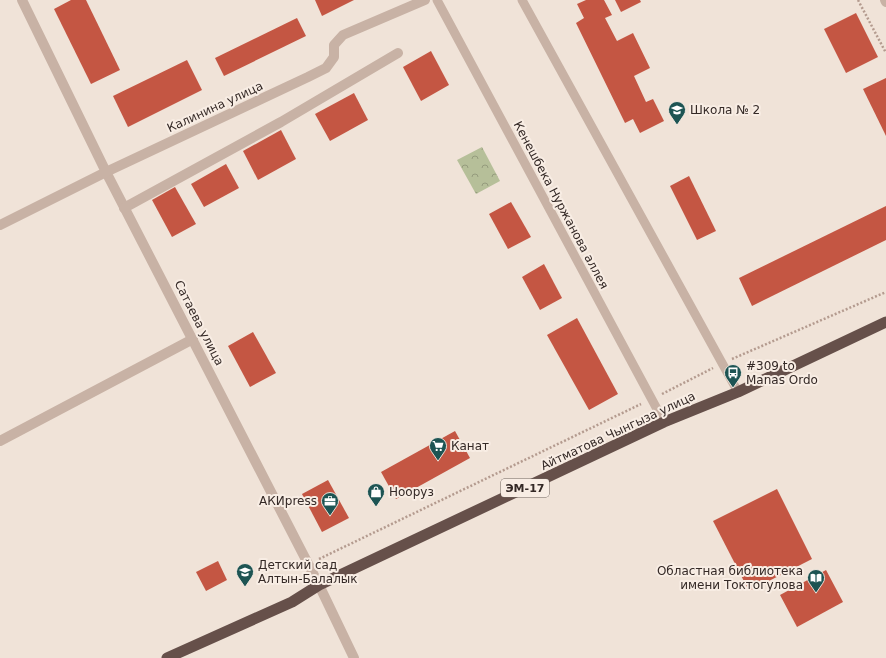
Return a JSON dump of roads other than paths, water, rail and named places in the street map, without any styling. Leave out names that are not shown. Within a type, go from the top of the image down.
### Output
[{"type":"highway","name":"Айтматова Чынгыза улица","points":[[167,658],[292,602],[319,585],[664,422],[738,392],[886,322]]},
{"type":"street","name":"Сатаева улица","points":[[22,0],[124,208],[319,585],[354,658]]},
{"type":"street","name":"Калинина улица","points":[[0,226],[106,172],[326,68],[334,57],[334,44],[343,35],[425,0]]},
{"type":"street","name":"Кенешбека Нуржанова аллея","points":[[437,0],[664,422]]},
{"type":"street","points":[[522,0],[738,392]]},
{"type":"street","points":[[124,208],[281,122],[398,53]]},
{"type":"street","points":[[0,441],[192,339]]},
{"type":"place","name":"Школа № 2","points":[[677,125]]},
{"type":"place","name":"#309 to Manas Ordo","points":[[733,388]]},
{"type":"place","name":"Канат","points":[[438,461]]},
{"type":"place","name":"Нооруз","points":[[376,507]]},
{"type":"place","name":"АКИpress","points":[[330,516]]},
{"type":"place","name":"Детский сад Алтын-Балалык","points":[[245,587]]},
{"type":"place","name":"Областная библиотека имени Токтогулова","points":[[816,593]]}]
